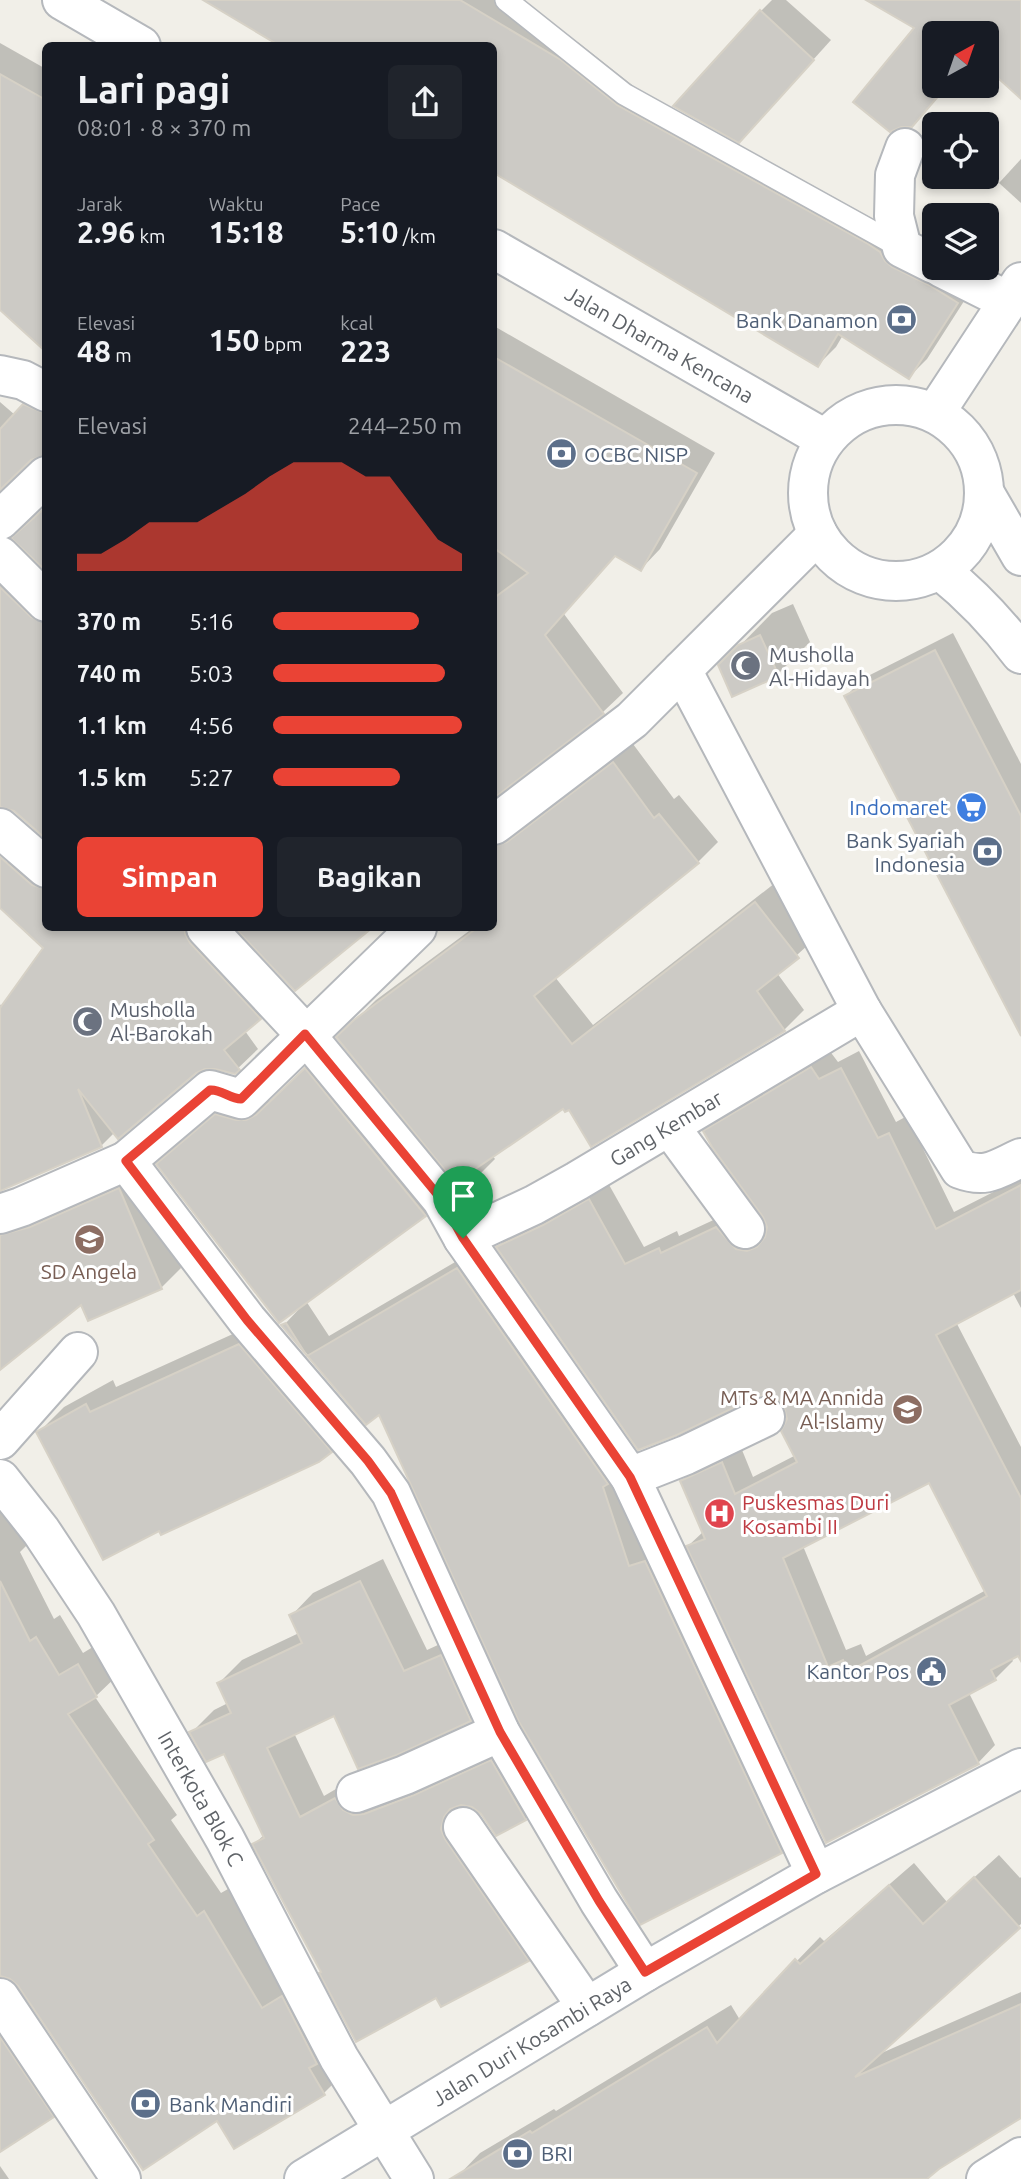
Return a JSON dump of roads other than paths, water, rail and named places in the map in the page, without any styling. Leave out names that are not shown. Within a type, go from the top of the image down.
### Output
[{"type":"street","points":[[62,0],[134,42]]},
{"type":"street","points":[[905,148],[895,175],[894,215],[918,256]]},
{"type":"street","name":"Jalan Dharma Kencana","points":[[497,251],[825,439]]},
{"type":"street","points":[[934,414],[1015,292],[978,280]]},
{"type":"street","points":[[0,374],[23,380],[42,390]]},
{"type":"street","points":[[895,405],[934,414],[955,428],[970,445],[981,468],[984,492],[982,516],[973,537],[958,556],[940,570],[921,578],[882,580],[862,575],[844,565],[818,534],[807,496],[809,476],[825,439],[856,414],[895,405]]},
{"type":"street","points":[[0,520],[42,479]]},
{"type":"street","points":[[984,492],[1021,556]]},
{"type":"street","points":[[497,823],[632,720],[818,534]]},
{"type":"street","points":[[0,556],[42,598]]},
{"type":"street","points":[[940,570],[998,623],[1021,654]]},
{"type":"street","points":[[682,670],[862,1011],[960,1169],[974,1174],[985,1174],[1021,1158]]},
{"type":"street","points":[[0,828],[42,865]]},
{"type":"street","points":[[209,931],[305,1034],[442,1200],[463,1238],[630,1477],[816,1874]]},
{"type":"street","points":[[0,1214],[126,1161],[210,1090],[241,1099],[305,1034],[415,931]]},
{"type":"street","name":"Gang Kembar","points":[[463,1238],[534,1205],[862,1011]]},
{"type":"street","points":[[670,1127],[745,1229]]},
{"type":"street","points":[[126,1161],[247,1320],[368,1461],[391,1493],[500,1732],[599,1901],[645,1972]]},
{"type":"street","points":[[0,1440],[78,1352]]},
{"type":"street","points":[[630,1477],[685,1455],[765,1417]]},
{"type":"street","name":"Interkota Blok C","points":[[0,1479],[41,1531],[96,1614],[225,1839],[339,2057],[414,2179]]},
{"type":"street","points":[[356,1793],[405,1775],[500,1732]]},
{"type":"street","name":"Jalan Duri Kosambi Raya","points":[[304,2179],[645,1972],[816,1874],[1021,1768]]},
{"type":"street","points":[[464,1827],[587,2007]]},
{"type":"street","points":[[0,1998],[121,2179]]},
{"type":"street","points":[[986,2179],[1021,2157]]},
{"type":"lane","points":[[506,0],[624,94],[918,256]]},
{"type":"place","name":"Bank Danamon","points":[[901,320]]},
{"type":"place","name":"OCBC NISP","points":[[561,454]]},
{"type":"place","name":"Musholla Al-Hidayah","points":[[746,666]]},
{"type":"place","name":"Indomaret","points":[[971,807]]},
{"type":"place","name":"Bank Syariah Indonesia","points":[[988,852]]},
{"type":"place","name":"Musholla Al-Barokah","points":[[87,1021]]},
{"type":"place","name":"SD Angela","points":[[89,1239]]},
{"type":"place","name":"MTs & MA Annida Al-Islamy","points":[[907,1409]]},
{"type":"place","name":"Puskesmas Duri Kosambi II","points":[[719,1514]]},
{"type":"place","name":"Kantor Pos","points":[[932,1671]]},
{"type":"place","name":"Bank Mandiri","points":[[146,2104]]},
{"type":"place","name":"BRI","points":[[518,2153]]}]
